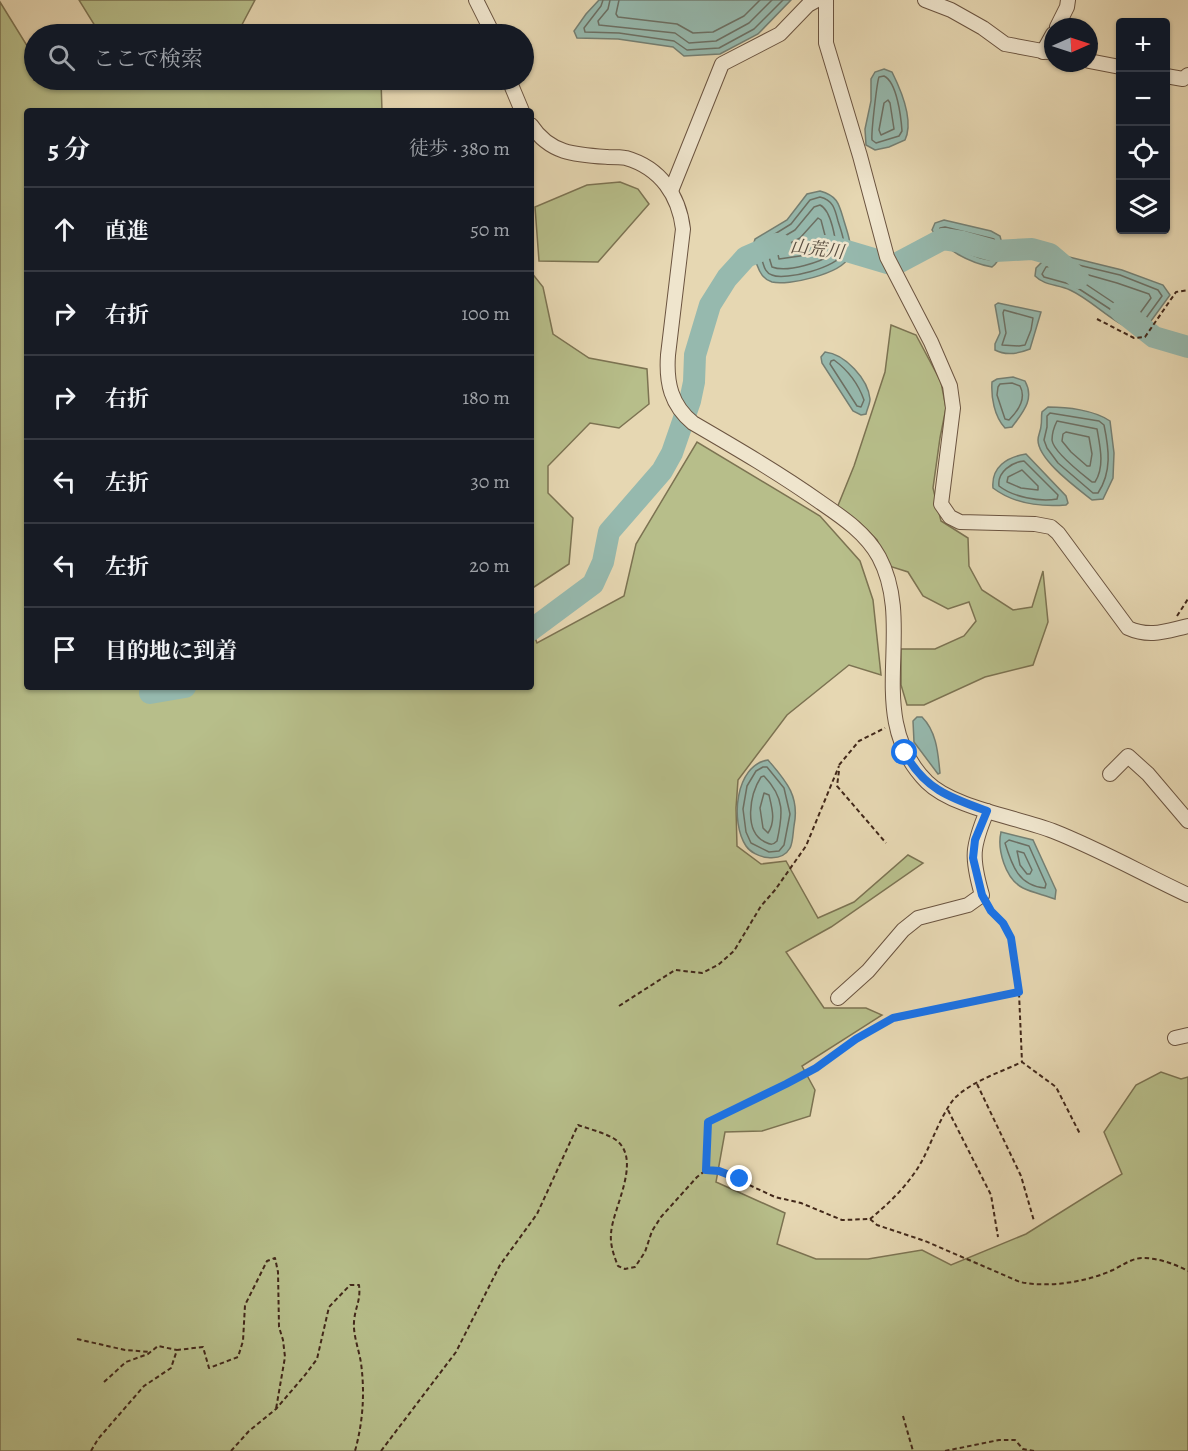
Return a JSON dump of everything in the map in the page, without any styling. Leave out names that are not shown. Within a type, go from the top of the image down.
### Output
[{"type":"street","points":[[476,0],[488,24]]},
{"type":"street","points":[[671,191],[722,64],[780,34],[808,5],[817,0]]},
{"type":"street","points":[[826,0],[826,43],[887,257],[931,342],[950,386],[953,408],[941,504],[950,517],[960,522],[1035,524],[1051,527],[1058,533],[1128,628],[1140,634],[1152,634],[1188,626]]},
{"type":"street","points":[[925,0],[951,10],[983,28],[1005,44],[1044,51]]},
{"type":"street","points":[[1062,18],[1068,0]]},
{"type":"street","points":[[1098,63],[1116,66]]},
{"type":"street","points":[[1170,77],[1183,80],[1188,75]]},
{"type":"street","points":[[513,90],[521,108]]},
{"type":"street","points":[[534,128],[547,142],[563,152],[626,158],[654,173],[671,191],[681,213],[683,229],[668,355],[667,374],[670,391],[680,413],[693,423],[789,479],[842,517],[866,538],[879,556],[888,577],[892,599],[895,722],[900,743],[911,764],[928,783],[943,794],[987,811],[1053,831],[1188,895]]},
{"type":"street","points":[[1110,774],[1128,756],[1148,774],[1188,821]]},
{"type":"street","points":[[838,998],[868,971],[903,930],[918,918],[968,905],[982,895],[973,858],[975,840],[987,811]]},
{"type":"path","points":[[1097,319],[1134,338],[1145,338],[1176,292],[1188,290]]},
{"type":"path","points":[[619,1006],[675,970],[702,973],[718,965],[734,951],[761,906],[806,846],[844,758],[859,741],[895,722]]},
{"type":"path","points":[[839,766],[837,786],[886,843]]},
{"type":"path","points":[[982,895],[1011,938],[1019,992],[1022,1062]]},
{"type":"path","points":[[706,1170],[708,1122],[816,1068],[856,1039],[893,1018],[1019,992]]},
{"type":"path","points":[[381,1451],[456,1352],[500,1265],[537,1214],[578,1125],[614,1139],[623,1149],[628,1167],[610,1234],[612,1250],[618,1266],[625,1269],[634,1267],[645,1252],[652,1231],[661,1217],[706,1170],[719,1171],[775,1197],[801,1203],[842,1220],[870,1219],[906,1185],[923,1159],[955,1097],[1022,1062]]},
{"type":"path","points":[[1022,1062],[1056,1087],[1080,1134]]},
{"type":"path","points":[[976,1084],[1021,1176],[1034,1221]]},
{"type":"path","points":[[948,1110],[991,1196],[998,1238]]},
{"type":"path","points":[[870,1219],[877,1225],[926,1241],[981,1267],[1034,1285],[1077,1281],[1143,1258],[1177,1265],[1188,1271]]},
{"type":"path","points":[[105,1382],[126,1362],[151,1352],[158,1346],[177,1350],[203,1347],[209,1368],[238,1357],[243,1341],[245,1305],[267,1261],[275,1258],[278,1272],[279,1328],[285,1357],[276,1408]]},
{"type":"path","points":[[231,1451],[249,1431],[276,1408],[317,1359],[329,1307],[350,1285],[359,1285],[361,1297],[353,1323],[361,1363],[364,1401],[360,1434],[355,1451]]},
{"type":"path","points":[[76,1339],[125,1350],[151,1352]]},
{"type":"path","points":[[91,1451],[98,1438],[144,1386],[171,1368],[177,1350]]},
{"type":"path","points":[[903,1416],[913,1451]]},
{"type":"path","points":[[945,1451],[999,1440],[1015,1440],[1023,1449],[1034,1451]]},
{"type":"green space","points":[[79,0],[255,0],[242,24],[94,24]]},
{"type":"green space","points":[[0,2],[24,41],[24,90],[381,90],[382,108],[24,108],[24,690],[534,690],[534,635],[537,643],[624,596],[636,544],[697,442],[820,516],[860,561],[873,600],[881,675],[849,665],[787,715],[738,780],[737,846],[761,864],[786,861],[818,918],[854,902],[908,855],[923,863],[831,927],[786,952],[824,1008],[866,1008],[882,1015],[802,1066],[815,1090],[810,1116],[762,1131],[725,1132],[716,1182],[785,1213],[777,1244],[816,1259],[868,1259],[922,1250],[951,1265],[1026,1234],[1122,1174],[1104,1132],[1136,1085],[1161,1072],[1181,1079],[1188,1077],[1188,1451],[0,1451]]},
{"type":"green space","points":[[620,182],[638,189],[649,204],[598,262],[539,261],[535,207],[587,185]]},
{"type":"green space","points":[[534,276],[543,287],[553,334],[589,358],[647,369],[649,404],[619,428],[590,423],[548,466],[548,493],[573,518],[569,564],[534,587]]},
{"type":"green space","points":[[891,325],[916,335],[941,382],[946,408],[933,488],[941,521],[968,538],[969,566],[982,590],[1013,610],[1032,607],[1043,571],[1048,622],[1033,665],[985,677],[924,705],[907,705],[901,685],[901,649],[935,649],[964,636],[976,621],[969,602],[948,609],[923,596],[908,572],[889,566],[877,540],[859,522],[837,508],[854,466],[885,372]]},
{"type":"water","points":[[599,0],[791,0],[758,34],[720,54],[684,56],[673,47],[618,39],[577,38],[574,31]]},
{"type":"water","points":[[884,69],[892,72],[902,96],[908,124],[905,140],[875,150],[866,145],[865,129],[871,101],[871,79],[875,72]]},
{"type":"water","points":[[820,191],[831,195],[839,205],[849,239],[849,257],[836,269],[814,277],[780,283],[766,279],[759,271],[754,255],[755,239],[787,220],[807,194]]},
{"type":"water","points":[[944,220],[991,231],[1000,236],[1002,249],[998,260],[992,267],[967,259],[943,244],[932,230],[935,223]]},
{"type":"water","points":[[1069,257],[1122,270],[1163,285],[1170,295],[1143,332],[1133,329],[1114,320],[1079,295],[1065,288],[1043,282],[1035,276],[1036,268],[1042,262]]},
{"type":"water","points":[[998,303],[1041,312],[1030,349],[1013,353],[995,350],[1000,333],[995,305]]},
{"type":"water","points":[[825,352],[848,362],[860,376],[870,399],[866,414],[861,415],[853,411],[822,363],[821,357]]},
{"type":"water","points":[[1013,377],[1025,381],[1029,394],[1024,411],[1012,427],[1005,428],[994,406],[992,382]]},
{"type":"water","points":[[1048,407],[1080,410],[1110,421],[1114,453],[1113,478],[1103,499],[1092,500],[1059,473],[1044,456],[1038,438],[1042,412]]},
{"type":"water","points":[[1026,454],[1066,496],[1068,503],[1066,505],[1018,501],[993,488],[995,474],[1002,464]]},
{"type":"water","points":[[917,717],[922,717],[934,736],[940,773],[938,774],[914,742],[913,721]]},
{"type":"water","points":[[768,760],[786,782],[795,806],[791,846],[786,853],[774,858],[755,854],[746,846],[741,836],[737,810],[742,783],[748,772],[757,764]]},
{"type":"water","points":[[1001,832],[1033,840],[1056,890],[1055,899],[1023,888],[1011,878],[1001,855]]},
{"type":"waterway","name":"山荒川","points":[[819,246],[830,246],[894,265],[943,239],[995,251],[1032,249],[1050,254],[1078,278]]},
{"type":"waterway","name":"山荒川","points":[[534,628],[593,584],[603,562],[609,532],[662,471],[672,453],[690,401],[694,382],[695,355],[710,305],[727,278],[746,257],[780,244]]},
{"type":"waterway","name":"山荒川","points":[[1121,311],[1154,337],[1188,347]]},
{"type":"waterway","name":"山荒川","points":[[150,693],[168,690]]},
{"type":"route","points":[[740,1179],[719,1171],[706,1170],[708,1122],[816,1068],[856,1039],[893,1018],[1019,992],[1011,938],[982,895],[973,858],[975,840],[987,811],[943,794],[928,783],[911,764],[905,753]]}]
